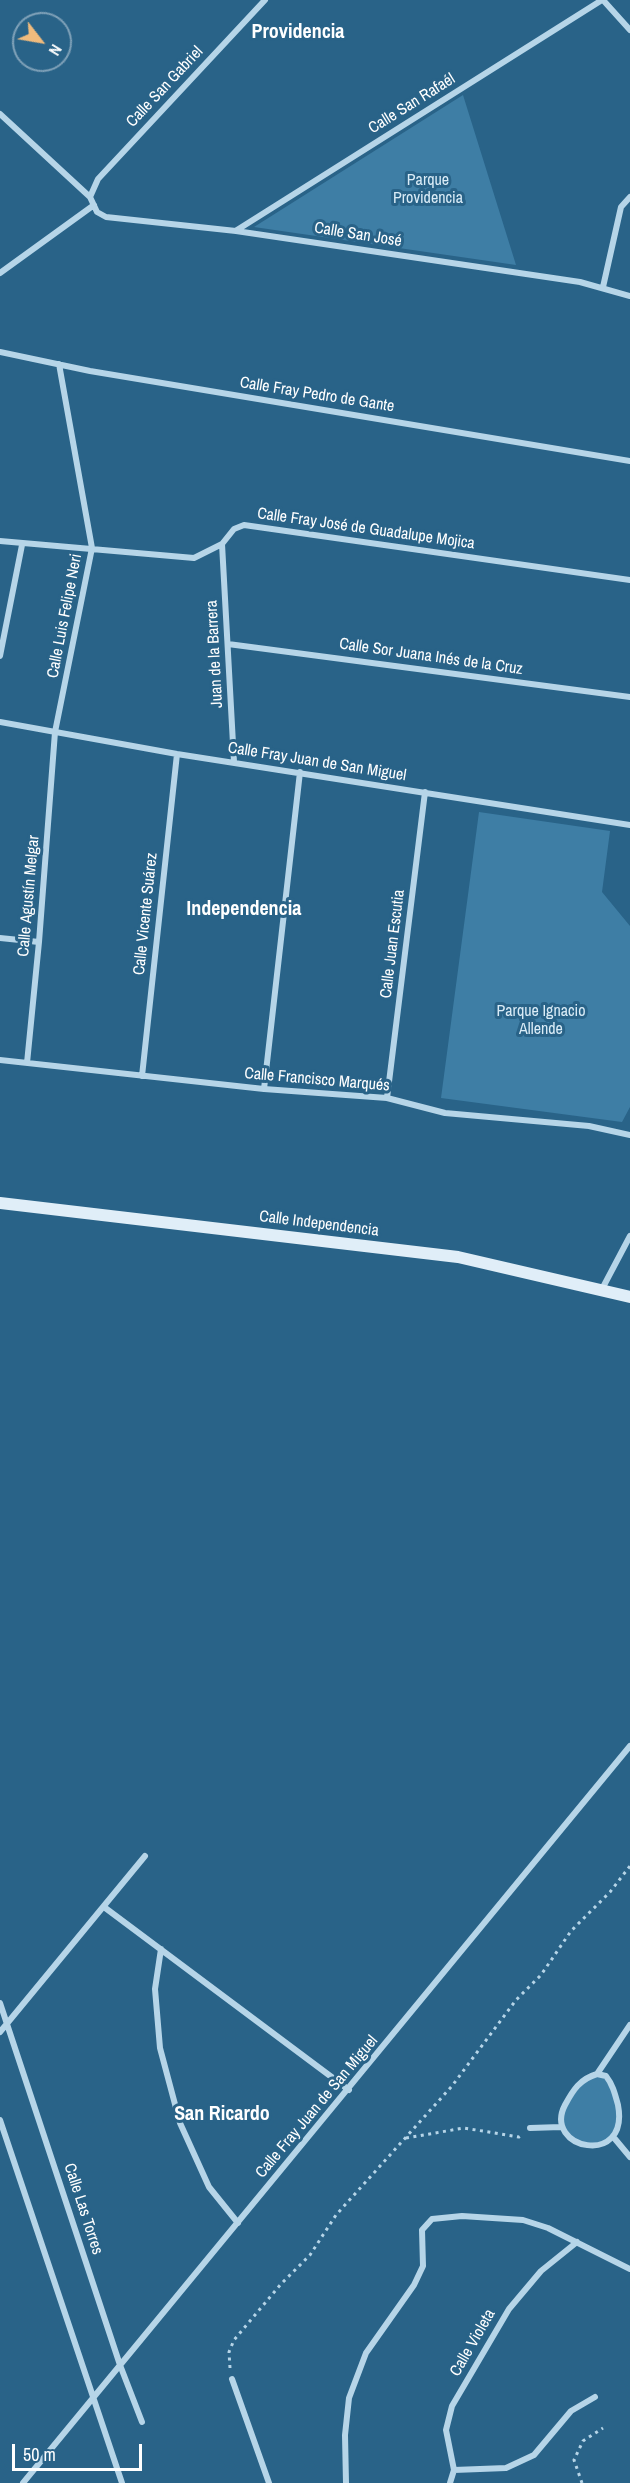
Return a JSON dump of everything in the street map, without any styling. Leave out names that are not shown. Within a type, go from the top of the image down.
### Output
[{"type":"street","name":"Calle San Gabriel","points":[[90,197],[98,178],[265,0]]},
{"type":"street","points":[[603,0],[630,30]]},
{"type":"street","name":"Calle San Rafaél","points":[[236,231],[603,0]]},
{"type":"street","points":[[0,114],[90,197],[94,205],[0,273]]},
{"type":"street","points":[[603,287],[621,207],[630,197]]},
{"type":"street","name":"Calle San José","points":[[94,205],[97,212],[105,217],[236,231],[603,287],[630,296]]},
{"type":"street","name":"Calle Fray Pedro de Gante","points":[[0,352],[630,461]]},
{"type":"street","name":"Calle Luis Felipe Neri","points":[[55,732],[92,548],[59,364]]},
{"type":"street","name":"Calle Fray José de Guadalupe Mojica","points":[[0,541],[22,545],[92,548],[194,558],[222,544],[234,529],[244,525],[630,580]]},
{"type":"street","name":"Juan de la Barrera","points":[[222,544],[234,762]]},
{"type":"street","points":[[0,656],[22,545]]},
{"type":"street","name":"Calle Sor Juana Inés de la Cruz","points":[[228,644],[630,697]]},
{"type":"street","name":"Calle Fray Juan de San Miguel","points":[[0,722],[177,754],[630,825]]},
{"type":"street","name":"Calle Agustín Melgar","points":[[27,1063],[55,732]]},
{"type":"street","name":"Calle Vicente Suárez","points":[[142,1076],[177,754]]},
{"type":"street","points":[[264,1089],[300,772]]},
{"type":"street","name":"Calle Juan Escutia","points":[[387,1098],[425,792]]},
{"type":"street","points":[[0,938],[39,942]]},
{"type":"street","name":"Calle Francisco Marqués","points":[[0,1060],[264,1089],[387,1098],[445,1113],[589,1126],[630,1135]]},
{"type":"street","name":"Calle Independencia","points":[[0,1203],[458,1257],[630,1298]]},
{"type":"street","points":[[601,1291],[630,1236]]},
{"type":"street","name":"Calle Fray Juan de San Miguel","points":[[23,2483],[93,2401],[120,2365],[349,2090],[630,1746]]},
{"type":"street","points":[[0,2032],[146,1856]]},
{"type":"street","points":[[104,1907],[349,2090]]},
{"type":"street","points":[[161,1949],[155,1989],[160,2048],[180,2123],[209,2187],[238,2223]]},
{"type":"street","name":"Calle Las Torres","points":[[0,2003],[120,2365],[142,2422]]},
{"type":"street","points":[[597,2074],[630,2025]]},
{"type":"street","points":[[597,2074],[606,2076],[613,2084],[621,2115],[620,2130],[615,2139],[603,2146],[593,2147],[568,2136],[561,2127],[561,2113],[573,2089],[587,2077],[597,2074]]},
{"type":"street","points":[[0,2120],[122,2483]]},
{"type":"street","points":[[530,2128],[561,2127]]},
{"type":"street","points":[[615,2139],[630,2157]]},
{"type":"street","points":[[346,2483],[345,2435],[349,2398],[366,2353],[414,2285],[423,2266],[422,2230],[432,2220],[462,2216],[523,2220],[577,2242],[630,2269]]},
{"type":"street","name":"Calle Violeta","points":[[450,2483],[454,2470],[446,2430],[452,2406],[509,2309],[541,2271],[577,2242]]},
{"type":"street","points":[[232,2379],[269,2483]]},
{"type":"street","points":[[454,2470],[506,2468],[534,2455],[571,2411],[595,2397]]},
{"type":"path","points":[[232,2379],[228,2360],[234,2340],[281,2284],[310,2255],[336,2216],[452,2086],[477,2055],[492,2029],[548,1967],[571,1932],[610,1892],[630,1866]]},
{"type":"path","points":[[406,2138],[464,2128],[519,2137],[530,2128]]},
{"type":"path","points":[[411,2131],[417,2136]]},
{"type":"path","points":[[582,2483],[574,2460],[583,2441],[603,2428]]},
{"type":"green space","name":"Parque Providencia","points":[[463,95],[516,265],[254,227]]},
{"type":"green space","name":"Parque Ignacio Allende","points":[[479,812],[610,831],[602,892],[630,926],[630,1107],[622,1122],[441,1098]]},
{"type":"green space","points":[[606,2076],[618,2107],[621,2125],[615,2138],[593,2147],[568,2136],[561,2113],[587,2077]]},
{"type":"district","name":"Providencia","points":[[298,33]]},
{"type":"district","name":"Independencia","points":[[244,910]]},
{"type":"district","name":"San Ricardo","points":[[222,2115]]}]
